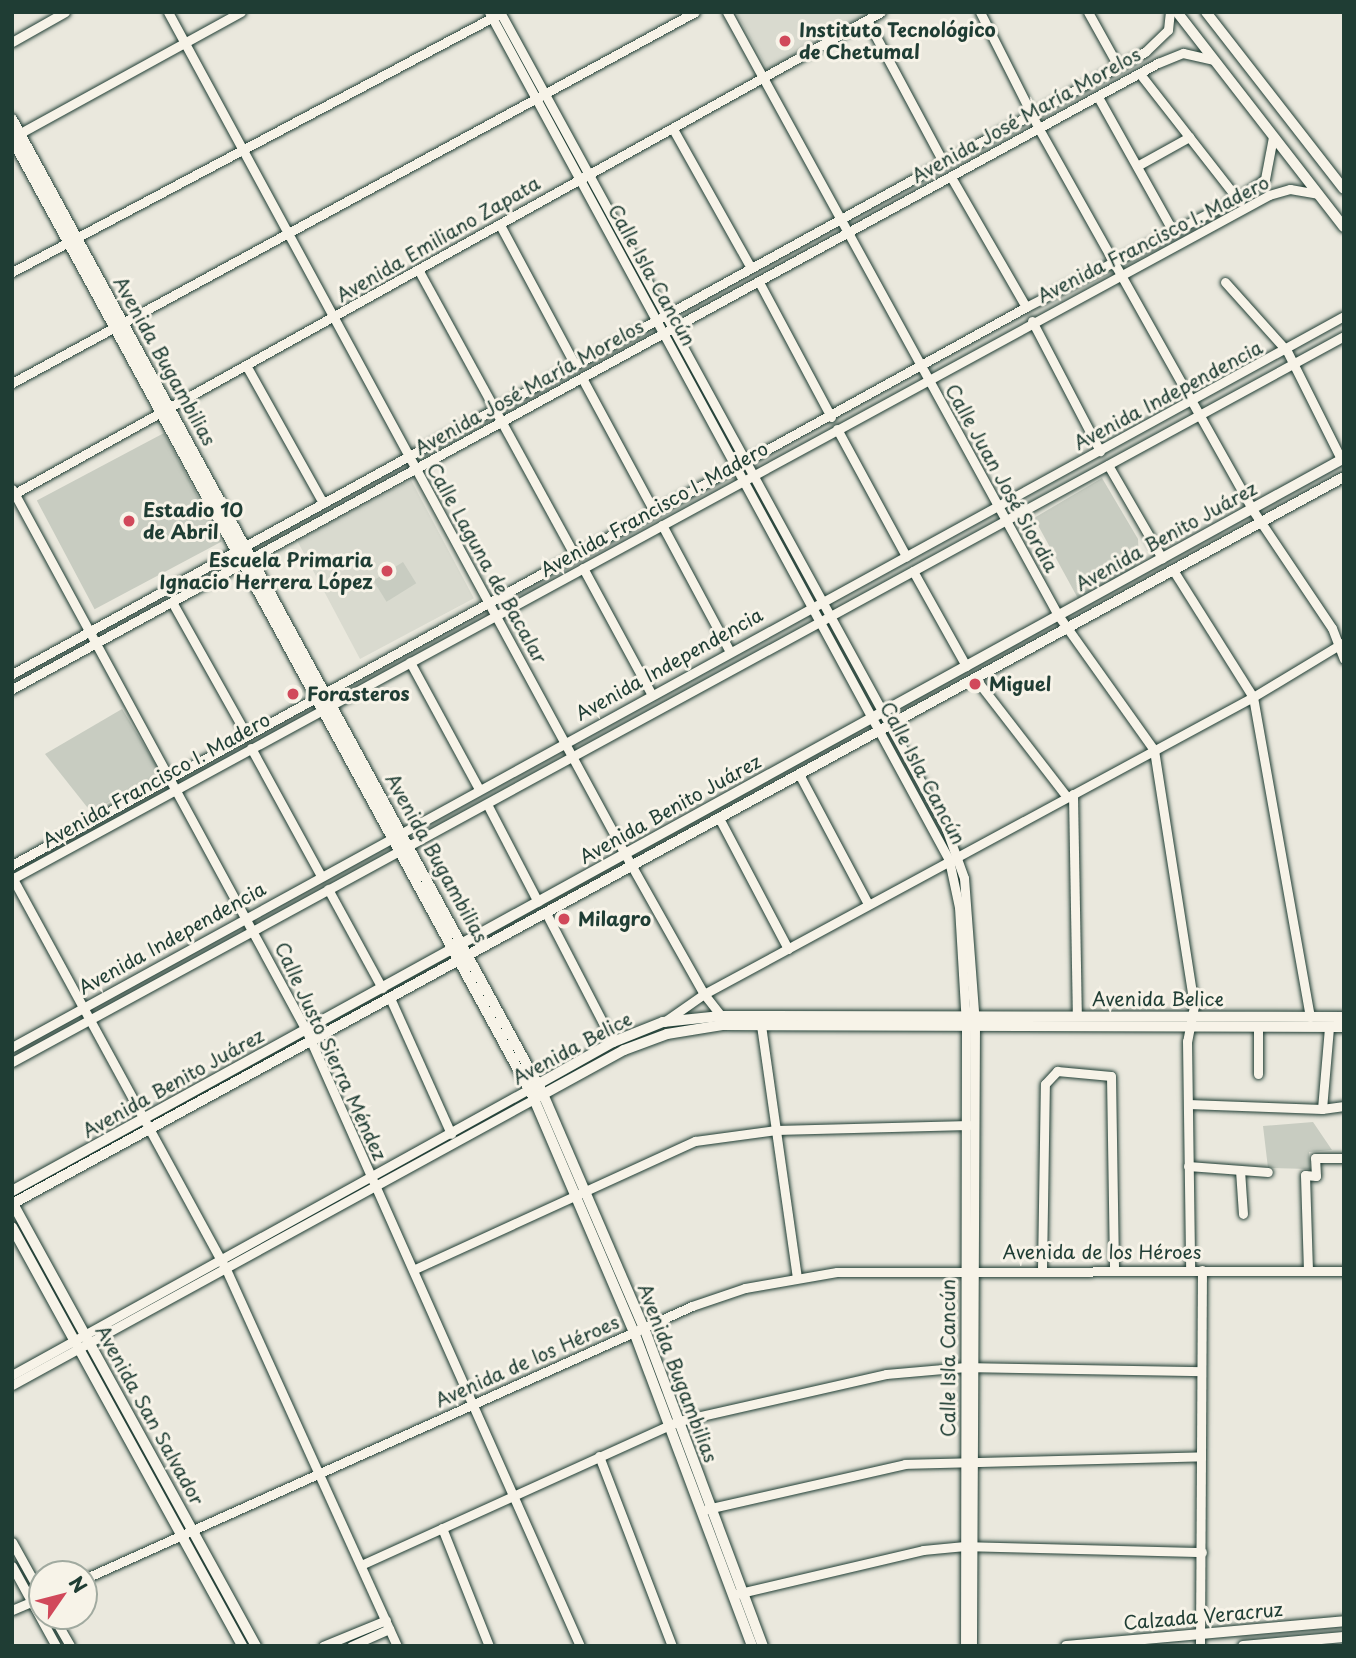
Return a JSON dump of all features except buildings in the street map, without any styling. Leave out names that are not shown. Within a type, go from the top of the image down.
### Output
[{"type":"main road","points":[[1177,12],[1344,227]]},
{"type":"main road","points":[[1206,12],[1344,189]]},
{"type":"main road","name":"Avenida Bugambilias","points":[[12,119],[15,137],[459,945],[536,1092],[639,1330],[738,1594],[752,1646]]},
{"type":"main road","name":"Avenida Benito Juárez","points":[[13,1203],[306,1030],[1343,459]]},
{"type":"main road","name":"Avenida Benito Juárez","points":[[12,1191],[311,1041],[1344,477]]},
{"type":"main road","name":"Avenida Belice","points":[[536,1092],[613,1042],[663,1022],[721,1016],[760,1021]]},
{"type":"main road","name":"Avenida Belice","points":[[970,1020],[1076,1016],[1258,1027],[1344,1027]]},
{"type":"main road","name":"Avenida Belice","points":[[536,1092],[624,1050],[667,1034],[760,1021],[1190,1021],[1344,1017]]},
{"type":"main road","name":"Avenida San Salvador","points":[[13,1203],[257,1646]]},
{"type":"main road","name":"Avenida San Salvador","points":[[12,1227],[242,1646]]},
{"type":"main road","name":"Avenida Bugambilias","points":[[738,1594],[763,1646]]},
{"type":"main road","name":"Calzada Veracruz","points":[[1066,1646],[1344,1621]]},
{"type":"main road","name":"Calzada Veracruz","points":[[1243,1646],[1302,1643],[1344,1637]]},
{"type":"street","points":[[12,43],[65,12]]},
{"type":"street","name":"Calle Laguna de Bacalar","points":[[168,12],[625,854],[704,994],[721,1016]]},
{"type":"street","points":[[15,137],[241,12]]},
{"type":"street","points":[[12,383],[289,236],[695,12]]},
{"type":"street","name":"Calle Juan José Siordia","points":[[727,12],[1058,615],[1154,750],[1190,1021],[1190,1270]]},
{"type":"street","name":"Avenida Emiliano Zapata","points":[[13,492],[167,412],[881,12]]},
{"type":"street","points":[[980,12],[1039,129],[1123,273],[1252,509],[1342,643],[1344,659]]},
{"type":"street","points":[[1088,12],[1118,66]]},
{"type":"street","name":"Avenida José María Morelos","points":[[12,674],[1118,66],[1161,39],[1170,12]]},
{"type":"street","points":[[12,272],[243,152],[497,13]]},
{"type":"street","name":"Calle Isla Cancún","points":[[497,13],[885,727],[953,858],[970,929],[969,1546],[972,1646]]},
{"type":"street","points":[[867,20],[943,162]]},
{"type":"street","name":"Avenida José María Morelos","points":[[12,689],[1140,74],[1183,53],[1214,60]]},
{"type":"street","points":[[1140,74],[1244,208]]},
{"type":"street","points":[[1098,97],[1173,231]]},
{"type":"street","points":[[673,129],[751,268]]},
{"type":"street","points":[[1137,166],[1189,137]]},
{"type":"street","name":"Avenida Francisco I. Madero","points":[[12,865],[574,554],[742,466],[1026,307],[1238,198],[1265,179],[1273,137]]},
{"type":"street","points":[[951,177],[1026,307]]},
{"type":"street","name":"Avenida Francisco I. Madero","points":[[13,878],[927,378],[1244,208],[1290,189],[1318,194]]},
{"type":"street","points":[[500,225],[575,365]]},
{"type":"street","points":[[419,271],[574,554]]},
{"type":"street","points":[[759,282],[831,417]]},
{"type":"street","points":[[1225,282],[1287,351],[1292,367],[1343,459]]},
{"type":"street","name":"Avenida Independencia","points":[[12,1047],[651,692],[1287,351],[1344,316]]},
{"type":"street","points":[[1032,321],[1100,450]]},
{"type":"street","name":"Avenida Independencia","points":[[12,1062],[1292,367],[1344,336]]},
{"type":"street","points":[[247,367],[323,503]]},
{"type":"street","points":[[582,378],[654,512]]},
{"type":"street","points":[[837,429],[906,556]]},
{"type":"street","points":[[1108,465],[1162,558]]},
{"type":"street","name":"Calle Justo Sierra Méndez","points":[[13,492],[255,929],[306,1030],[373,1183],[415,1269],[580,1646]]},
{"type":"street","points":[[662,525],[729,650]]},
{"type":"street","points":[[583,568],[651,692]]},
{"type":"street","points":[[1173,570],[1253,697],[1310,1017]]},
{"type":"street","points":[[913,571],[966,666]]},
{"type":"street","points":[[172,602],[246,734]]},
{"type":"street","points":[[663,1022],[704,994],[1253,697],[1342,643]]},
{"type":"street","points":[[410,662],[479,789]]},
{"type":"street","points":[[975,678],[1070,796],[1076,1016]]},
{"type":"street","points":[[251,748],[321,876]]},
{"type":"street","points":[[799,774],[868,904]]},
{"type":"street","points":[[488,804],[538,902]]},
{"type":"street","points":[[719,818],[788,949]]},
{"type":"street","points":[[13,878],[223,1264],[397,1646]]},
{"type":"street","points":[[328,889],[382,988]]},
{"type":"street","points":[[545,913],[613,1042]]},
{"type":"street","points":[[390,998],[451,1134]]},
{"type":"street","points":[[760,1021],[797,1277]]},
{"type":"street","points":[[1258,1027],[1258,1074]]},
{"type":"street","points":[[1322,1109],[1328,1027]]},
{"type":"street","points":[[1042,1269],[1045,1083],[1057,1071],[1111,1076],[1114,1270]]},
{"type":"street","name":"Avenida Belice","points":[[373,1183],[451,1134],[536,1092]]},
{"type":"street","name":"Avenida Belice","points":[[12,1385],[77,1345],[536,1092]]},
{"type":"street","points":[[1188,1104],[1322,1109],[1344,1106]]},
{"type":"street","points":[[415,1269],[578,1191],[695,1141],[776,1130],[970,1125]]},
{"type":"street","points":[[1308,1271],[1305,1175],[1315,1176],[1315,1158],[1344,1158]]},
{"type":"street","points":[[1188,1166],[1268,1172]]},
{"type":"street","points":[[1240,1170],[1243,1214]]},
{"type":"street","name":"Avenida de los Héroes","points":[[98,1573],[639,1330],[745,1288],[837,1272],[970,1269],[1344,1271]]},
{"type":"street","points":[[1199,1646],[1202,1552],[1202,1270]]},
{"type":"street","name":"Avenida Belice","points":[[12,1375],[77,1345]]},
{"type":"street","points":[[361,1565],[675,1423],[886,1374],[970,1367],[1200,1371]]},
{"type":"street","points":[[599,1456],[672,1646]]},
{"type":"street","points":[[707,1509],[905,1464],[969,1460],[1201,1456]]},
{"type":"street","points":[[442,1528],[489,1646]]},
{"type":"street","points":[[12,1542],[28,1571]]},
{"type":"street","points":[[738,1594],[923,1550],[969,1546],[1202,1552]]},
{"type":"street","name":"Calle Isla Cancún","points":[[965,1646],[969,1546]]},
{"type":"street","points":[[12,1566],[28,1594]]},
{"type":"street","points":[[12,1610],[28,1603]]},
{"type":"street","points":[[323,1646],[388,1625]]},
{"type":"street","points":[[352,1646],[388,1625]]},
{"type":"street","points":[[47,1630],[56,1646]]},
{"type":"street","points":[[60,1630],[69,1646]]},
{"type":"shaded area","name":"Instituto Tecnológico de Chetumal","points":[[736,12],[869,12],[768,70]]},
{"type":"shaded area","name":"Estadio 10 de Abril","points":[[164,433],[222,542],[95,609],[37,501]]},
{"type":"shaded area","points":[[1102,478],[1138,539],[1139,558],[1129,578],[1081,604],[1034,518]]},
{"type":"shaded area","name":"Escuela Primaria Ignacio Herrera López","points":[[411,480],[474,598],[360,659],[297,541]]},
{"type":"shaded area","points":[[403,562],[416,583],[387,602],[373,581]]},
{"type":"shaded area","points":[[122,709],[161,773],[91,812],[45,754]]},
{"type":"shaded area","points":[[1313,1122],[1332,1150],[1309,1152],[1310,1169],[1268,1168],[1263,1126]]},
{"type":"place","name":"Instituto Tecnológico de Chetumal","points":[[785,41]]},
{"type":"place","name":"Estadio 10 de Abril","points":[[129,521]]},
{"type":"place","name":"Escuela Primaria Ignacio Herrera López","points":[[387,571]]},
{"type":"place","name":"Miguel","points":[[975,684]]},
{"type":"place","name":"Forasteros","points":[[293,694]]},
{"type":"place","name":"Milagro","points":[[564,919]]}]
